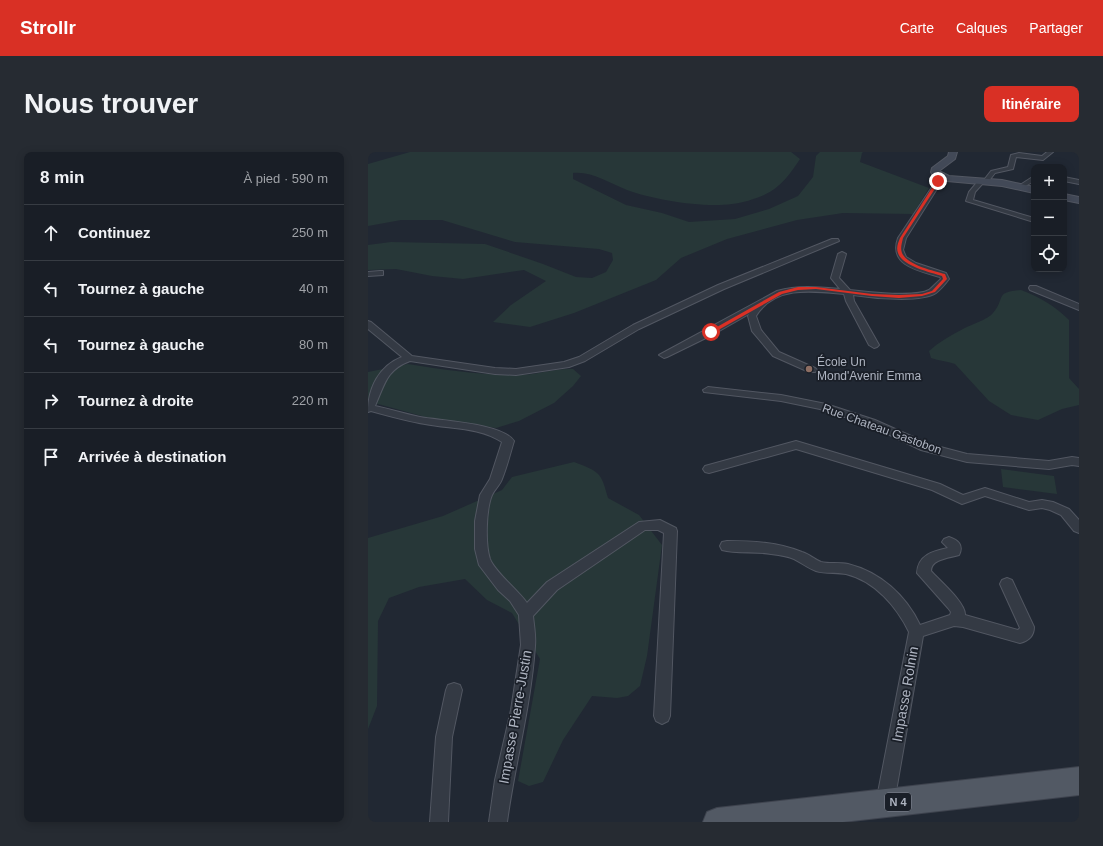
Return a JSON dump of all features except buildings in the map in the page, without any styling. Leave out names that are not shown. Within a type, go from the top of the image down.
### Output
[{"type":"main road","name":"N 4","points":[[717,822],[1079,781]]},
{"type":"street","points":[[953,152],[952,157],[934,170],[935,172],[942,176],[1031,189]]},
{"type":"street","points":[[1031,219],[969,201],[972,192],[992,172],[1011,168],[1013,156],[1019,155],[1043,158],[1050,152]]},
{"type":"street","points":[[664,355],[711,332],[780,293],[798,288],[816,288],[899,296],[922,295],[933,292],[945,279],[944,275],[925,270],[906,261],[900,254],[899,247],[902,238],[942,176]]},
{"type":"street","points":[[1020,187],[1031,180]]},
{"type":"street","points":[[1067,180],[1079,182]]},
{"type":"street","points":[[1067,198],[1079,200]]},
{"type":"street","points":[[662,716],[671,531],[660,525],[643,525],[552,586],[526,614],[515,596],[503,586],[484,561],[482,549],[481,521],[486,495],[496,480],[508,440],[504,436],[482,429],[423,421],[369,409],[386,371],[396,363],[409,358],[495,371],[516,372],[566,365],[582,359],[636,327],[721,287],[836,241]]},
{"type":"street","points":[[842,254],[835,278],[848,292],[850,301],[874,345]]},
{"type":"street","points":[[368,274],[380,273]]},
{"type":"street","points":[[1033,288],[1079,307]]},
{"type":"street","points":[[758,306],[752,316],[757,331],[776,354],[812,370]]},
{"type":"street","points":[[368,324],[409,358]]},
{"type":"street","name":"Rue Chateau Gastobon","points":[[708,390],[781,398],[822,406],[871,422],[925,447],[967,458],[1049,465],[1079,462]]},
{"type":"street","points":[[709,469],[796,445],[936,487],[962,500],[985,492],[1029,506],[1042,504],[1053,506],[1065,512],[1079,528]]},
{"type":"street","points":[[949,542],[955,546],[954,551],[928,560],[923,566],[924,573],[954,604],[958,611],[957,620]]},
{"type":"street","points":[[727,546],[761,546],[800,556],[822,568],[845,569],[861,573],[877,583],[895,600],[906,613],[916,632]]},
{"type":"street","name":"Impasse Rolnin","points":[[885,803],[916,632],[957,620],[1020,637],[1024,634],[1027,627],[1007,584]]},
{"type":"street","name":"Impasse Pierre-Justin","points":[[498,822],[504,780],[519,710],[528,645],[526,614]]},
{"type":"street","points":[[439,822],[444,738],[454,690]]},
{"type":"shaded area","points":[[410,152],[791,152],[800,159],[785,180],[770,192],[744,202],[720,205],[693,204],[664,200],[638,194],[594,176],[573,173],[573,179],[626,205],[662,213],[689,222],[735,219],[769,209],[798,196],[813,177],[816,156],[820,152],[863,152],[860,162],[929,188],[913,214],[843,213],[797,220],[727,239],[681,258],[656,280],[574,313],[530,327],[493,322],[511,305],[546,281],[524,270],[463,279],[432,276],[396,269],[368,270],[368,245],[391,242],[485,244],[576,277],[592,278],[606,272],[613,260],[612,253],[599,249],[515,242],[442,220],[401,220],[368,226],[368,164]]},
{"type":"shaded area","points":[[1021,290],[1047,302],[1069,320],[1069,378],[1079,389],[1079,405],[1062,409],[1038,420],[1011,415],[989,401],[955,364],[931,358],[929,351],[950,336],[966,327],[984,320],[991,315],[997,308],[1004,294],[1007,292]]},
{"type":"shaded area","points":[[408,364],[463,372],[504,375],[525,375],[573,369],[581,376],[573,386],[554,403],[519,421],[496,428],[429,418],[378,404],[368,405],[368,372]]},
{"type":"shaded area","points":[[574,462],[589,468],[598,474],[601,478],[608,498],[639,515],[662,545],[647,656],[640,686],[628,696],[617,698],[592,696],[563,740],[543,782],[529,786],[518,781],[540,659],[512,613],[487,600],[465,579],[419,587],[389,598],[378,621],[377,706],[368,729],[368,538],[443,516],[502,490],[512,477]]},
{"type":"shaded area","points":[[1001,469],[1054,476],[1057,494],[1003,487]]},
{"type":"place","name":"École Un Mond'Avenir Emma","points":[[809,369]]},
{"type":"route","points":[[711,332],[780,293],[798,288],[816,288],[839,292],[899,296],[922,295],[933,292],[945,279],[944,275],[925,270],[906,261],[900,254],[899,247],[907,229],[934,190],[938,181]]}]
